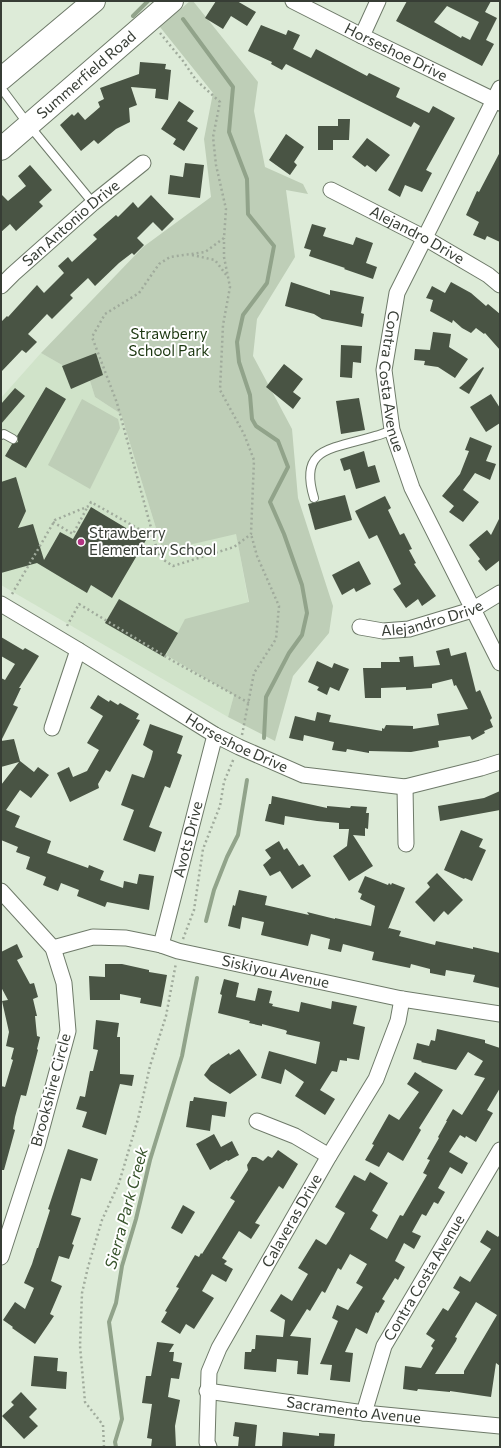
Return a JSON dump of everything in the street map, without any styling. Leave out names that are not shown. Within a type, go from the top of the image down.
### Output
[{"type":"street","points":[[1,79],[94,1]]},
{"type":"street","name":"Summerfield Road","points":[[1,149],[28,124],[172,1]]},
{"type":"street","name":"Horseshoe Drive","points":[[293,1],[362,36],[498,97]]},
{"type":"street","points":[[362,36],[378,1]]},
{"type":"street","name":"Contra Costa Avenue","points":[[498,97],[396,293],[384,370],[392,430],[412,488],[472,610],[500,663]]},
{"type":"street","name":"San Antonio Drive","points":[[1,286],[93,203],[143,163]]},
{"type":"street","name":"Alejandro Drive","points":[[331,190],[425,238],[488,275],[500,285]]},
{"type":"street","name":"Alejandro Drive","points":[[360,628],[383,631],[409,630],[472,610],[500,592]]},
{"type":"street","name":"Horseshoe Drive","points":[[1,604],[214,734],[239,747],[303,775],[405,787],[500,762]]},
{"type":"street","points":[[52,728],[78,650]]},
{"type":"street","name":"Avots Drive","points":[[161,945],[214,734]]},
{"type":"street","points":[[405,787],[406,844]]},
{"type":"street","name":"Brookshire Circle","points":[[1,891],[53,948],[64,983],[68,1032],[37,1146],[1,1257]]},
{"type":"street","name":"Siskiyou Avenue","points":[[53,948],[93,938],[126,938],[161,945],[178,951],[402,999],[500,1014]]},
{"type":"street","name":"Calaveras Drive","points":[[209,1447],[207,1442],[207,1391],[209,1372],[219,1348],[329,1156],[376,1079],[398,1021],[402,999]]},
{"type":"street","points":[[257,1121],[295,1136],[329,1156]]},
{"type":"street","name":"Contra Costa Avenue","points":[[364,1413],[384,1346],[500,1150]]},
{"type":"street","name":"Sacramento Avenue","points":[[207,1391],[364,1413],[500,1426]]},
{"type":"lane","points":[[1,88],[28,124],[93,203]]},
{"type":"lane","points":[[314,498],[310,487],[310,478],[314,461],[318,456],[346,443],[392,430]]},
{"type":"lane","points":[[1,435],[4,434],[13,439]]},
{"type":"path","points":[[104,1447],[103,1425],[85,1402],[80,1346],[82,1292],[102,1220],[119,1183],[138,1119],[150,1066],[166,1016],[178,951],[194,910],[203,849],[220,806],[224,782],[239,747],[254,673],[276,639],[280,606],[257,556],[251,534],[254,460],[244,434],[220,390],[223,325],[230,287],[224,257],[226,209],[216,165],[213,137],[220,102],[196,80],[183,61],[149,21]]},
{"type":"path","points":[[224,238],[205,252],[170,257],[159,264],[139,293],[105,314],[92,337],[116,403],[159,557],[173,566],[234,547],[251,534]]},
{"type":"path","points":[[190,254],[215,260],[228,276]]},
{"type":"path","points":[[53,522],[73,534],[91,502],[153,538]]},
{"type":"path","points":[[12,594],[53,522],[89,506]]},
{"type":"path","points":[[67,626],[79,604],[173,661],[249,703]]},
{"type":"shaded area","name":"Strawberry Elementary School","points":[[41,353],[90,381],[95,397],[121,414],[163,551],[236,533],[253,627],[228,717],[1,585],[1,398]]},
{"type":"green space","name":"Strawberry School Park","points":[[190,1],[193,1],[258,82],[254,111],[265,167],[303,184],[308,194],[286,190],[295,257],[257,319],[253,356],[292,429],[298,498],[333,606],[329,633],[293,676],[275,741],[228,717],[234,695],[166,655],[185,619],[249,602],[236,534],[163,551],[121,414],[95,397],[90,381],[41,353],[143,247],[211,197],[204,139],[213,93],[160,27]]},
{"type":"green space","points":[[82,399],[118,419],[120,428],[90,489],[48,465]]},
{"type":"building","points":[[216,1],[237,1],[256,12],[247,26],[231,16],[223,29],[205,18]]},
{"type":"building","points":[[407,1],[491,1],[485,12],[497,18],[486,40],[494,44],[482,66],[396,21]],"holes":[[[447,6],[479,22],[470,40],[462,36],[461,38],[434,22]]]},
{"type":"building","points":[[261,25],[286,35],[288,30],[300,35],[293,49],[311,58],[316,49],[367,76],[369,73],[400,88],[396,97],[429,113],[433,106],[455,118],[426,170],[432,173],[422,192],[405,185],[400,197],[388,190],[420,126],[414,122],[411,127],[286,64],[282,70],[271,64],[272,62],[248,51]]},
{"type":"building","points":[[140,62],[166,64],[165,69],[171,70],[168,100],[155,98],[156,89],[131,87],[137,105],[129,108],[130,122],[116,129],[98,144],[94,140],[81,151],[60,125],[72,114],[74,116],[78,112],[85,120],[100,107],[98,102],[104,99],[100,88],[139,74]]},
{"type":"building","points":[[179,101],[194,111],[187,121],[198,128],[184,151],[173,144],[176,139],[161,129]]},
{"type":"building","points":[[338,119],[350,119],[349,140],[333,140],[333,150],[318,150],[318,126],[338,126]]},
{"type":"building","points":[[286,134],[304,147],[294,162],[297,165],[290,175],[269,160]]},
{"type":"building","points":[[367,138],[390,155],[376,172],[367,165],[365,167],[352,157]]},
{"type":"building","points":[[500,152],[500,242],[487,236],[485,240],[473,235],[479,222],[466,215],[477,191],[479,192]]},
{"type":"building","points":[[185,163],[204,165],[200,198],[168,194],[170,175],[183,177]]},
{"type":"building","points":[[30,165],[52,190],[39,202],[43,206],[16,231],[10,224],[1,232],[1,194],[8,201],[26,186],[18,176]]},
{"type":"building","points":[[151,195],[174,219],[162,231],[153,222],[137,238],[144,245],[134,255],[132,253],[119,263],[95,286],[88,278],[70,295],[73,298],[52,319],[47,314],[28,334],[37,342],[26,353],[22,350],[1,372],[1,322],[7,316],[8,317],[37,285],[44,293],[64,273],[58,266],[68,257],[72,262],[97,239],[93,235],[116,215],[118,217],[133,202],[138,208]]},
{"type":"building","points":[[312,224],[326,228],[323,236],[353,245],[356,237],[373,243],[366,263],[377,267],[373,279],[309,256],[311,250],[304,248]]},
{"type":"building","points":[[291,282],[330,295],[330,290],[364,297],[361,313],[364,314],[362,327],[322,319],[314,314],[285,306]]},
{"type":"building","points":[[451,282],[471,293],[486,306],[488,304],[500,314],[500,350],[485,333],[484,334],[476,328],[471,333],[462,328],[453,320],[452,323],[430,311],[433,300],[426,298],[432,286],[445,293]]},
{"type":"building","points":[[433,332],[451,334],[449,347],[468,359],[455,378],[438,367],[424,365],[425,361],[414,360],[415,349],[430,350]]},
{"type":"building","points":[[341,345],[362,346],[361,363],[353,362],[352,378],[340,377]]},
{"type":"building","points":[[96,353],[103,375],[71,389],[62,366]]},
{"type":"building","points":[[284,364],[303,379],[293,392],[301,398],[293,409],[266,387]]},
{"type":"building","points":[[483,367],[484,368],[469,394],[459,388]]},
{"type":"building","points":[[46,387],[66,399],[26,468],[5,456],[12,444],[18,442],[17,436]]},
{"type":"building","points":[[15,388],[25,396],[1,424],[1,404]]},
{"type":"building","points":[[491,394],[500,408],[500,423],[486,432],[470,407]]},
{"type":"building","points":[[359,398],[365,430],[341,434],[336,401]]},
{"type":"building","points":[[470,437],[492,446],[486,461],[496,464],[490,480],[475,473],[463,490],[479,502],[463,522],[449,512],[454,506],[442,496],[460,474],[469,451],[465,450]]},
{"type":"building","points":[[364,451],[368,467],[375,465],[380,482],[356,489],[350,469],[344,471],[340,459]]},
{"type":"building","points":[[16,477],[26,511],[18,528],[33,524],[44,560],[60,532],[73,539],[91,507],[146,540],[112,598],[91,585],[87,593],[37,563],[1,573],[1,482]]},
{"type":"building","points":[[345,495],[352,520],[315,530],[308,504]]},
{"type":"building","points":[[385,496],[391,508],[388,510],[400,535],[404,533],[412,549],[409,550],[416,563],[414,564],[436,596],[422,606],[418,599],[406,608],[393,589],[401,584],[377,535],[369,539],[355,511]]},
{"type":"building","points":[[500,517],[500,560],[486,571],[478,561],[480,559],[469,545],[487,530],[491,535]]},
{"type":"building","points":[[359,561],[371,584],[356,592],[354,588],[342,595],[332,575]]},
{"type":"building","points":[[119,599],[178,633],[164,657],[105,623]]},
{"type":"building","points":[[1,637],[23,650],[25,648],[39,656],[19,688],[21,688],[13,705],[18,707],[1,741],[1,678],[5,680],[15,664],[1,656]]},
{"type":"building","points":[[449,648],[451,656],[466,652],[476,692],[480,690],[492,718],[490,720],[493,727],[484,731],[485,733],[472,740],[470,736],[438,741],[439,747],[411,752],[369,751],[369,753],[347,749],[346,752],[332,750],[334,742],[304,735],[303,741],[289,738],[295,716],[315,721],[317,712],[331,715],[329,722],[382,731],[382,728],[384,729],[386,725],[413,726],[413,729],[439,725],[437,714],[468,709],[456,685],[454,686],[452,679],[432,684],[432,688],[406,690],[406,687],[381,688],[381,698],[365,698],[363,668],[381,668],[381,662],[400,662],[399,657],[413,656],[414,667],[440,665],[436,651]]},
{"type":"building","points":[[317,661],[332,668],[334,663],[349,669],[339,691],[330,687],[327,695],[317,690],[319,687],[308,682]]},
{"type":"building","points":[[98,695],[109,702],[110,700],[118,705],[120,703],[139,714],[136,719],[140,720],[110,772],[106,770],[98,784],[99,788],[70,802],[57,773],[69,767],[73,777],[87,771],[99,750],[87,743],[103,716],[90,708]]},
{"type":"building","points":[[150,724],[183,736],[177,753],[182,755],[170,788],[165,786],[149,827],[162,832],[155,852],[123,840],[134,810],[121,805],[132,774],[144,778],[151,759],[153,751],[143,745]]},
{"type":"building","points":[[14,739],[20,761],[34,772],[38,767],[49,775],[31,798],[20,790],[6,810],[20,816],[15,827],[51,841],[47,853],[88,868],[89,865],[104,871],[100,880],[123,888],[124,881],[137,884],[139,874],[154,876],[149,910],[107,902],[105,907],[77,896],[79,890],[61,883],[58,891],[43,885],[46,877],[26,869],[30,857],[16,852],[18,847],[1,840],[1,785],[19,762],[1,767],[1,741]]},
{"type":"building","points":[[500,791],[500,810],[440,821],[438,806],[484,798]]},
{"type":"building","points":[[272,796],[327,808],[327,806],[350,808],[351,806],[367,807],[366,813],[369,813],[368,829],[365,828],[365,836],[353,835],[373,866],[349,881],[333,856],[347,846],[349,829],[339,829],[339,823],[285,816],[284,825],[265,821]]},
{"type":"building","points":[[461,830],[483,839],[479,847],[486,850],[472,881],[444,870]]},
{"type":"building","points":[[279,841],[284,850],[287,848],[299,866],[303,864],[311,876],[292,889],[280,871],[270,876],[263,865],[271,858],[265,850]]},
{"type":"building","points":[[437,873],[463,900],[448,915],[444,911],[434,922],[415,902],[430,887],[427,883]]},
{"type":"building","points":[[365,876],[388,885],[389,883],[391,885],[392,883],[405,888],[388,929],[401,931],[399,936],[435,945],[436,941],[500,953],[500,988],[473,982],[475,975],[446,970],[445,976],[430,973],[430,969],[411,964],[410,968],[372,960],[374,952],[343,944],[341,952],[328,949],[330,939],[311,934],[308,946],[261,935],[264,922],[242,917],[240,929],[228,926],[233,905],[235,906],[239,890],[267,896],[265,905],[309,915],[307,912],[371,926],[375,906],[360,899],[362,894],[358,892]]},
{"type":"building","points":[[17,944],[23,957],[17,960],[30,984],[34,983],[38,997],[33,999],[37,1016],[35,1016],[37,1036],[40,1037],[26,1096],[21,1095],[15,1117],[13,1129],[15,1130],[4,1170],[1,1170],[1,1086],[5,1087],[13,1060],[11,1059],[14,1048],[6,1046],[9,1032],[2,1001],[8,1000],[1,987],[1,952]]},
{"type":"building","points":[[105,964],[122,964],[149,970],[149,972],[167,975],[161,1007],[140,1003],[141,998],[120,994],[120,1000],[90,1000],[89,976],[105,977]]},
{"type":"building","points":[[224,979],[239,983],[236,997],[255,1001],[258,988],[272,991],[269,1003],[273,1004],[272,1006],[299,1012],[301,1002],[331,1009],[332,1001],[357,1006],[353,1024],[365,1027],[359,1060],[347,1058],[347,1061],[340,1060],[337,1072],[332,1071],[320,1090],[335,1099],[325,1115],[295,1096],[304,1082],[285,1069],[281,1084],[261,1078],[269,1051],[316,1064],[320,1042],[286,1034],[287,1031],[285,1030],[262,1024],[262,1026],[249,1023],[250,1021],[218,1013],[222,995],[220,994]]},
{"type":"building","points":[[96,1020],[119,1023],[117,1037],[120,1037],[120,1074],[134,1075],[132,1086],[120,1084],[106,1135],[82,1127],[87,1112],[76,1109],[80,1096],[85,1097],[90,1071],[93,1071],[98,1050],[93,1049]]},
{"type":"building","points":[[437,1029],[485,1040],[485,1043],[500,1048],[500,1088],[487,1110],[493,1113],[476,1142],[466,1136],[465,1138],[460,1135],[449,1152],[468,1163],[462,1174],[450,1167],[438,1188],[445,1192],[438,1204],[434,1202],[426,1216],[422,1214],[412,1232],[421,1236],[414,1249],[404,1243],[395,1261],[405,1267],[398,1280],[395,1278],[382,1299],[385,1301],[378,1313],[376,1312],[367,1334],[356,1328],[345,1352],[353,1353],[350,1382],[330,1380],[332,1365],[320,1364],[338,1321],[332,1318],[337,1305],[348,1310],[363,1287],[356,1283],[367,1264],[350,1254],[341,1270],[338,1268],[325,1293],[322,1291],[310,1311],[307,1309],[290,1336],[311,1338],[308,1375],[297,1374],[298,1361],[277,1359],[276,1372],[244,1369],[245,1352],[251,1352],[252,1349],[255,1349],[256,1335],[283,1337],[285,1320],[270,1311],[281,1294],[292,1301],[308,1274],[298,1268],[316,1239],[326,1245],[329,1241],[345,1213],[335,1207],[354,1175],[365,1181],[370,1172],[388,1183],[372,1211],[378,1215],[370,1229],[387,1239],[400,1215],[403,1216],[427,1175],[423,1173],[430,1160],[427,1159],[453,1109],[462,1115],[485,1078],[474,1075],[483,1061],[468,1052],[456,1070],[413,1059],[417,1043],[429,1046],[431,1040],[435,1041]]},
{"type":"building","points":[[239,1049],[257,1075],[230,1094],[210,1081],[204,1075],[211,1065],[229,1053],[230,1055]]},
{"type":"building","points":[[415,1072],[443,1090],[419,1128],[421,1130],[403,1161],[388,1152],[379,1167],[365,1160],[389,1114],[399,1120],[419,1092],[407,1084]]},
{"type":"building","points":[[194,1097],[227,1102],[225,1117],[212,1115],[210,1131],[186,1127],[190,1101],[193,1101]]},
{"type":"building","points":[[214,1134],[221,1147],[232,1141],[239,1155],[210,1170],[196,1144]]},
{"type":"building","points":[[68,1149],[98,1159],[91,1181],[81,1178],[71,1215],[81,1218],[72,1244],[74,1245],[69,1259],[59,1256],[51,1281],[62,1286],[50,1314],[54,1316],[35,1344],[3,1320],[15,1302],[25,1309],[34,1288],[24,1283],[38,1248],[50,1210],[48,1209]]},
{"type":"building","points":[[278,1150],[298,1164],[283,1189],[279,1186],[255,1223],[260,1225],[251,1239],[239,1231],[222,1258],[227,1261],[224,1264],[233,1269],[226,1282],[212,1274],[202,1291],[214,1298],[194,1329],[186,1324],[180,1334],[161,1322],[167,1312],[165,1311],[179,1288],[176,1287],[195,1255],[199,1257],[201,1253],[202,1254],[235,1201],[230,1198],[248,1170],[247,1165],[252,1157],[256,1157],[263,1161],[268,1156],[272,1158]]},
{"type":"building","points":[[183,1205],[195,1212],[182,1234],[171,1228]]},
{"type":"building","points":[[487,1230],[498,1237],[500,1234],[500,1366],[496,1363],[491,1397],[450,1391],[418,1389],[417,1391],[403,1389],[405,1366],[421,1368],[433,1348],[431,1346],[435,1340],[426,1334],[443,1308],[448,1311],[460,1292],[453,1288],[460,1276],[470,1282],[491,1249],[480,1242]],"holes":[[[476,1302],[497,1315],[464,1371],[464,1374],[435,1374],[456,1341],[457,1338],[455,1337]]]},
{"type":"building","points":[[157,1342],[174,1344],[169,1352],[174,1352],[173,1361],[182,1363],[179,1379],[171,1378],[168,1397],[180,1400],[175,1426],[176,1447],[151,1447],[152,1439],[147,1438],[152,1404],[142,1403],[146,1376],[151,1376]]},
{"type":"building","points":[[34,1356],[58,1358],[57,1371],[67,1372],[66,1389],[31,1386]]},
{"type":"building","points":[[21,1392],[37,1409],[29,1417],[38,1426],[24,1439],[2,1416],[14,1405],[11,1402]]},
{"type":"building","points":[[235,1422],[257,1425],[255,1447],[238,1447],[239,1437],[233,1436]]},
{"type":"building","points":[[283,1432],[319,1436],[319,1433],[335,1434],[334,1447],[282,1447]]},
{"type":"waterway","points":[[133,16],[148,1]]},
{"type":"waterway","name":"Sierra Park Creek","points":[[183,19],[233,87],[229,132],[247,179],[248,214],[274,246],[267,283],[243,315],[237,342],[239,362],[250,395],[252,419],[256,426],[278,441],[288,467],[270,502],[284,534],[302,585],[307,613],[302,635],[289,653],[266,697],[264,738]]},
{"type":"waterway","name":"Sierra Park Creek","points":[[206,921],[214,890],[227,857],[238,835],[247,780]]},
{"type":"waterway","name":"Sierra Park Creek","points":[[116,1447],[115,1442],[122,1419],[109,1322],[116,1303],[122,1266],[136,1219],[150,1160],[182,1056],[197,978]]},
{"type":"place","name":"Strawberry Elementary School","points":[[81,542]]}]
